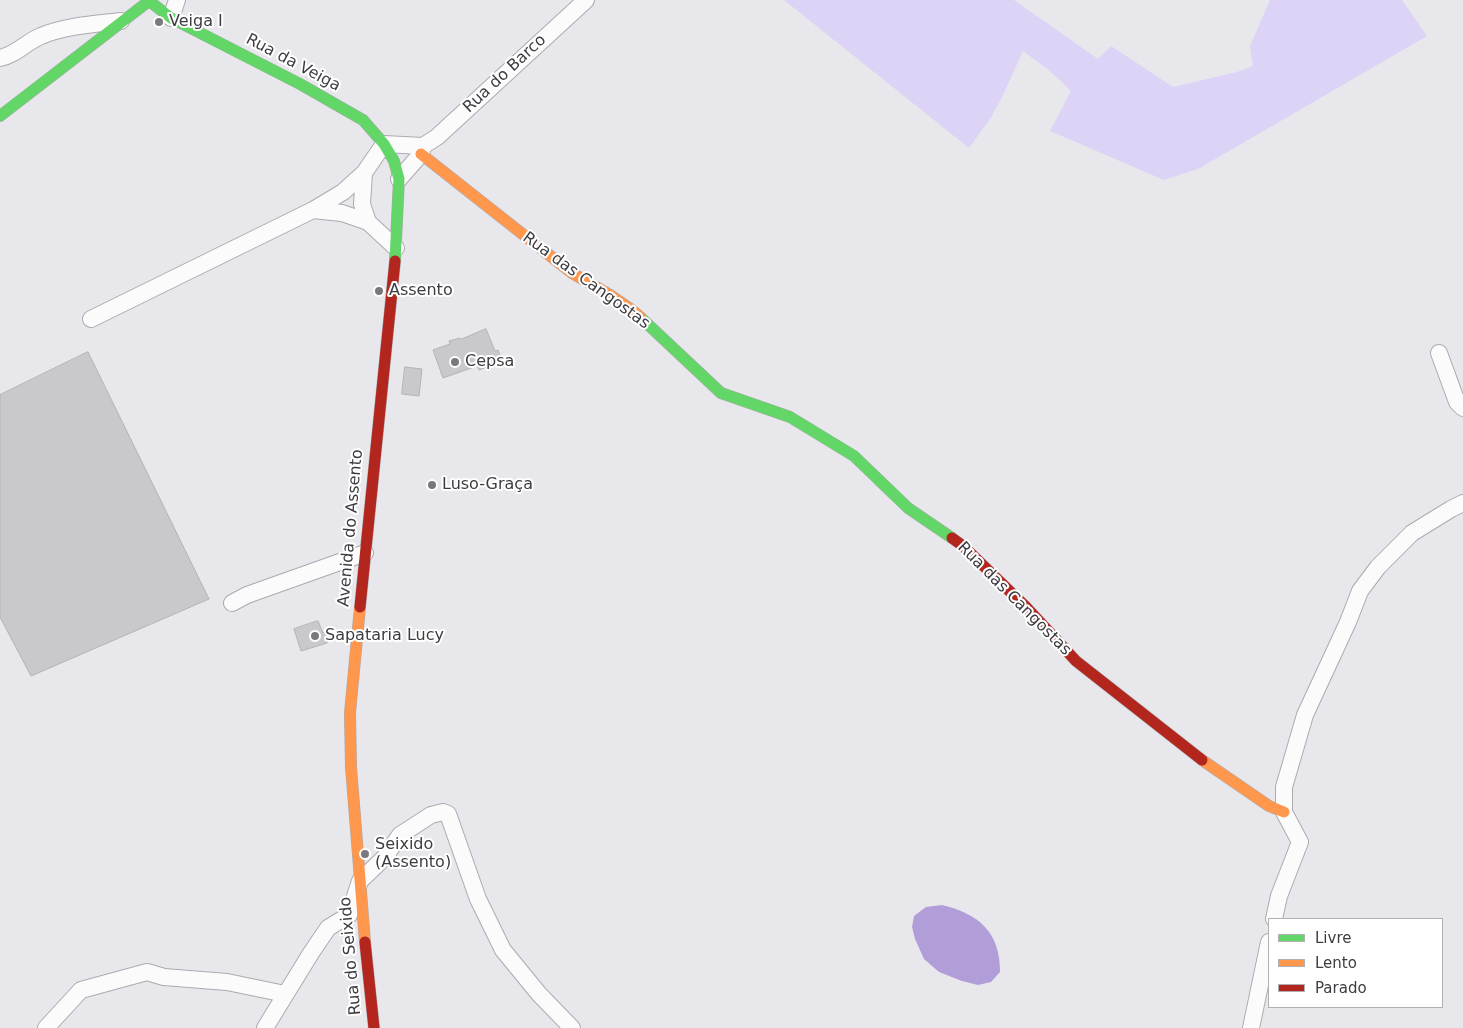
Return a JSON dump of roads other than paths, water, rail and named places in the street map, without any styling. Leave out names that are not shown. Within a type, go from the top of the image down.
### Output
[{"type":"street","points":[[0,116],[148,0]]},
{"type":"street","name":"Rua da Veiga","points":[[148,0],[171,18],[300,84],[363,120],[384,144],[394,161],[399,179]]},
{"type":"street","points":[[171,18],[177,0]]},
{"type":"street","name":"Rua do Barco","points":[[399,179],[422,150],[586,0]]},
{"type":"street","points":[[0,58],[10,55],[42,35],[69,28],[123,20]]},
{"type":"street","points":[[91,319],[313,210],[343,192],[364,174],[384,144],[422,150]]},
{"type":"street","name":"Rua das Cangostas","points":[[422,150],[572,273],[632,310],[721,394],[790,417],[854,456],[908,508],[963,546],[1076,661],[1198,758],[1270,806],[1284,812]]},
{"type":"street","points":[[364,174],[362,204],[368,222]]},
{"type":"street","name":"Avenida do Assento","points":[[360,881],[351,767],[350,713],[396,248],[399,179]]},
{"type":"street","points":[[313,210],[342,213],[368,222],[396,248]]},
{"type":"street","points":[[1439,353],[1457,402],[1463,408]]},
{"type":"street","points":[[1274,918],[1279,896],[1300,842],[1284,812],[1284,787],[1305,714],[1348,622],[1360,591],[1378,568],[1412,533],[1463,503]]},
{"type":"street","points":[[232,603],[365,553]]},
{"type":"street","points":[[265,1028],[328,928],[349,915],[360,881],[385,857],[400,835],[431,815],[443,812],[448,814],[478,899],[504,950],[539,994],[572,1028]]},
{"type":"street","name":"Rua do Seixido","points":[[360,881],[374,1028]]},
{"type":"street","points":[[1251,1028],[1268,947]]},
{"type":"street","points":[[46,1028],[81,990],[147,972],[164,977],[227,982],[285,994]]},
{"type":"place","name":"Veiga I","points":[[159,22]]},
{"type":"place","name":"Assento","points":[[379,291]]},
{"type":"place","name":"Cepsa","points":[[455,362]]},
{"type":"place","name":"Luso-Graça","points":[[432,485]]},
{"type":"place","name":"Sapataria Lucy","points":[[315,636]]},
{"type":"place","name":"Seixido (Assento)","points":[[365,854]]}]
